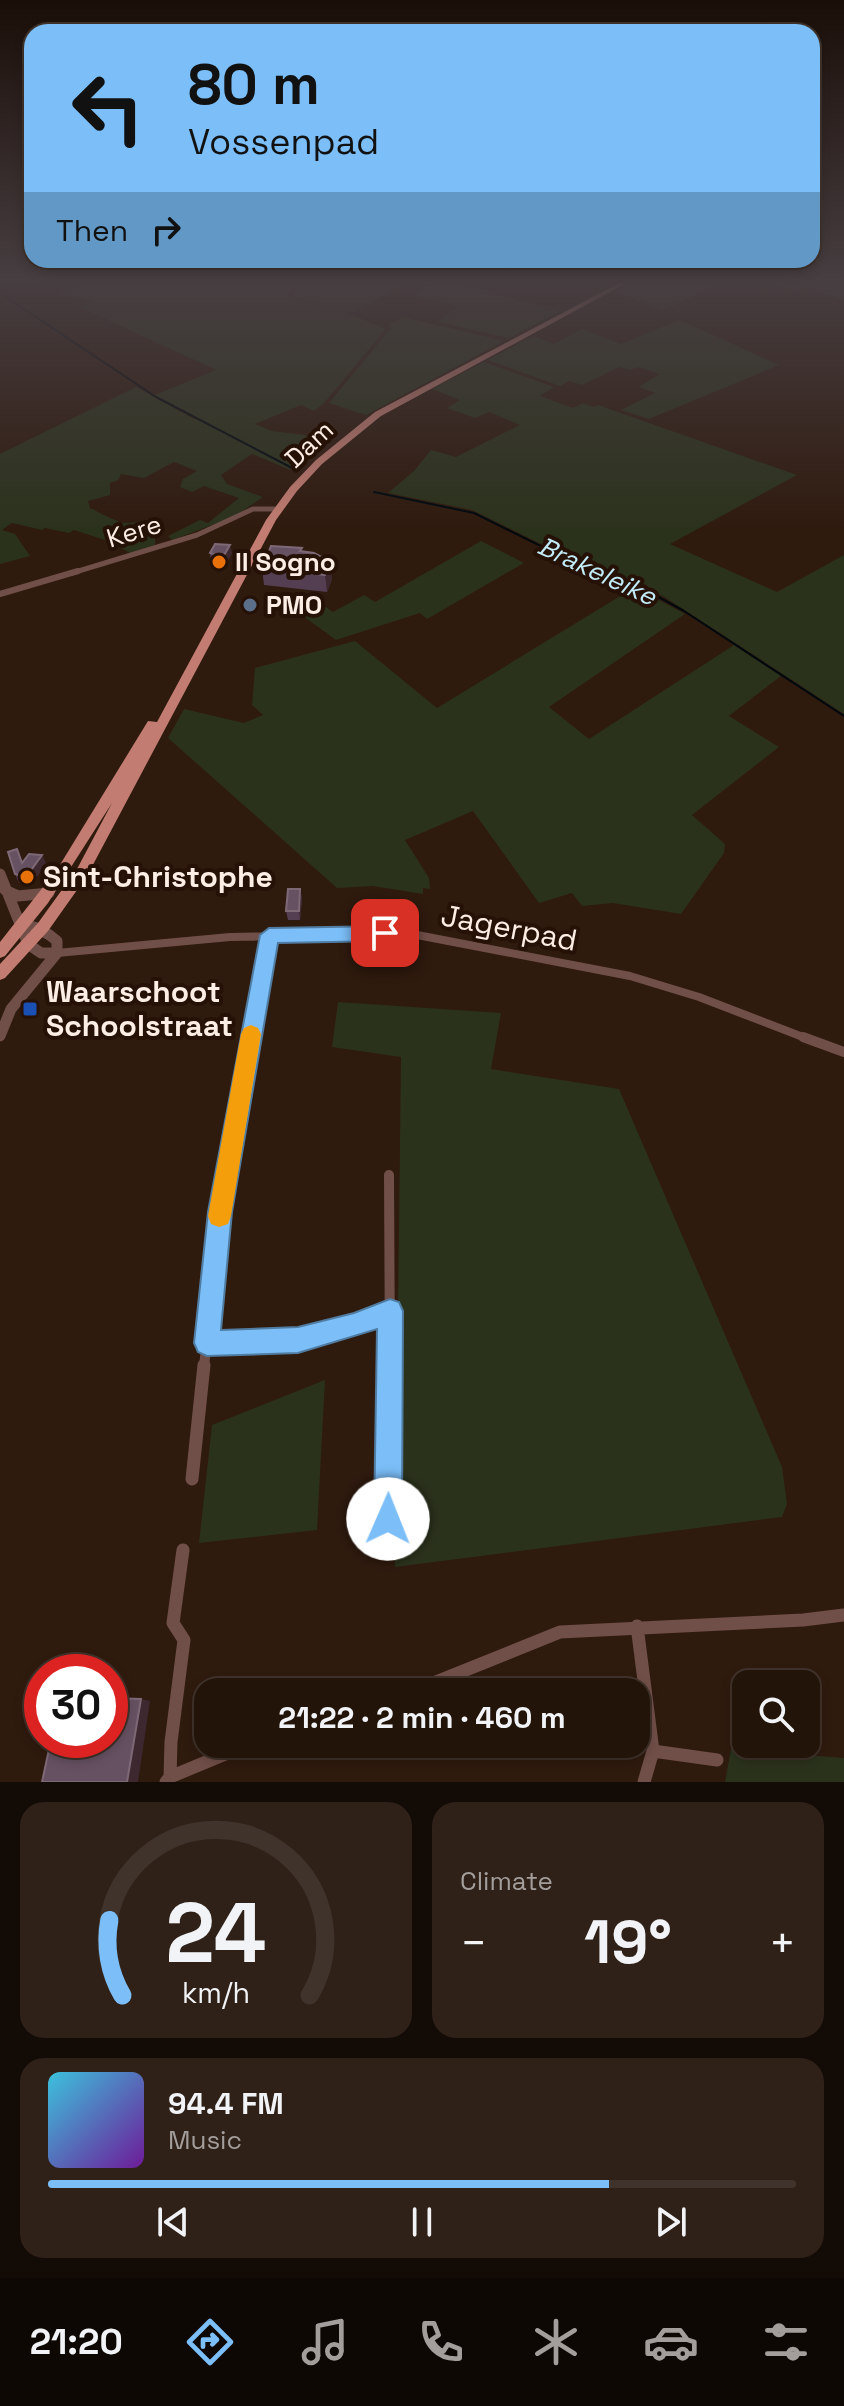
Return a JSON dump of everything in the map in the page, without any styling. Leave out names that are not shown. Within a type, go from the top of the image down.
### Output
[{"type":"main road","name":"Dam","points":[[105,816],[165,704],[174,696],[278,509],[317,461],[378,414],[473,363]]},
{"type":"main road","points":[[0,952],[25,925],[105,816]]},
{"type":"main road","points":[[0,974],[43,927],[82,872],[105,816]]},
{"type":"street","name":"Kere","points":[[0,594],[197,535],[253,509],[278,509]]},
{"type":"street","points":[[0,874],[5,890],[25,925],[28,944],[41,953],[57,953]]},
{"type":"street","points":[[5,890],[18,896],[49,893]]},
{"type":"street","points":[[0,1036],[11,1009],[57,953],[57,941],[43,927],[25,925]]},
{"type":"street","name":"Jagerpad","points":[[57,953],[269,935],[412,934],[630,976],[699,997],[844,1052]]},
{"type":"street","points":[[192,1479],[220,1212],[269,935]]},
{"type":"street","points":[[388,1548],[389,1175]]},
{"type":"street","points":[[207,1343],[298,1340],[354,1326],[390,1311]]},
{"type":"street","points":[[183,1550],[173,1623],[184,1640],[168,1779],[217,1758]]},
{"type":"street","points":[[446,1678],[560,1632],[803,1620],[844,1615]]},
{"type":"street","points":[[637,1626],[653,1751],[644,1782]]},
{"type":"street","points":[[653,1751],[717,1760]]},
{"type":"green space","points":[[201,363],[357,363],[314,411],[301,405],[255,424],[272,431],[305,435],[314,445],[304,466],[296,464],[290,470],[252,454],[221,475],[227,484],[263,497],[234,517],[172,540],[168,536],[200,520],[208,523],[239,498],[204,486],[192,492],[180,487],[183,479],[197,471],[174,462],[144,478],[121,474],[118,480],[110,483],[110,495],[88,501],[90,508],[118,521],[153,521],[161,529],[155,536],[155,545],[130,553],[108,541],[74,530],[69,533],[42,530],[12,523],[2,530],[15,534],[30,556],[0,564],[0,454],[136,387],[194,419],[196,417],[155,395],[216,370]]},
{"type":"green space","points":[[362,363],[463,363],[366,415],[329,403]]},
{"type":"green space","points":[[487,363],[554,387],[540,396],[573,408],[583,403],[594,407],[598,405],[797,475],[670,544],[777,592],[844,555],[844,714],[663,596],[563,555],[472,510],[388,493],[415,470],[431,450],[456,457],[520,425],[489,412],[475,418],[447,408],[460,400],[432,389]]},
{"type":"green space","points":[[496,363],[779,365],[649,419],[621,410],[655,393],[639,387],[660,374],[638,367],[630,370],[619,367],[582,385],[569,381],[560,386]]},
{"type":"green space","points":[[481,541],[524,563],[427,619],[420,613],[336,640],[303,616],[323,605],[333,612],[364,595],[375,602]]},
{"type":"green space","points":[[635,587],[685,614],[549,707],[589,739],[734,645],[781,676],[729,716],[779,747],[692,815],[725,844],[724,853],[681,914],[613,903],[582,906],[572,893],[539,903],[473,811],[405,840],[429,878],[430,889],[423,888],[423,894],[373,886],[337,888],[168,738],[184,709],[244,723],[263,715],[252,705],[255,668],[355,641],[437,708]]},
{"type":"green space","points":[[338,1002],[501,1013],[491,1069],[619,1089],[782,1467],[787,1504],[782,1517],[395,1567],[401,1057],[332,1047]]},
{"type":"green space","points":[[325,1380],[317,1530],[199,1543],[212,1425]]},
{"type":"green space","points":[[731,1749],[732,1758],[844,1758],[844,1782],[725,1782]]},
{"type":"building","points":[[215,544],[230,545],[223,557],[210,553]]},
{"type":"building","points":[[271,546],[302,548],[300,551],[314,553],[331,562],[325,575],[262,568]]},
{"type":"building","points":[[17,849],[22,863],[29,854],[42,855],[26,877],[15,874],[8,852]]},
{"type":"building","points":[[288,889],[300,889],[299,911],[286,911]]},
{"type":"building","points":[[128,1699],[141,1699],[127,1782],[42,1782],[47,1758],[128,1758]]},
{"type":"waterway","name":"Brakeleike","points":[[105,363],[156,397],[294,469]]},
{"type":"waterway","name":"Brakeleike","points":[[374,492],[474,513],[571,561],[644,589],[684,611],[844,716]]},
{"type":"slow traffic","points":[[219,1216],[251,1034]]},
{"type":"place","name":"Il Sogno","points":[[219,562]]},
{"type":"place","name":"PMO","points":[[250,605]]},
{"type":"place","name":"Sint-Christophe","points":[[27,877]]},
{"type":"place","name":"Waarschoot Schoolstraat","points":[[30,1009]]},
{"type":"route","points":[[385,933],[269,935],[236,1107],[220,1212],[207,1343],[278,1342],[317,1337],[390,1311],[388,1519]]}]
